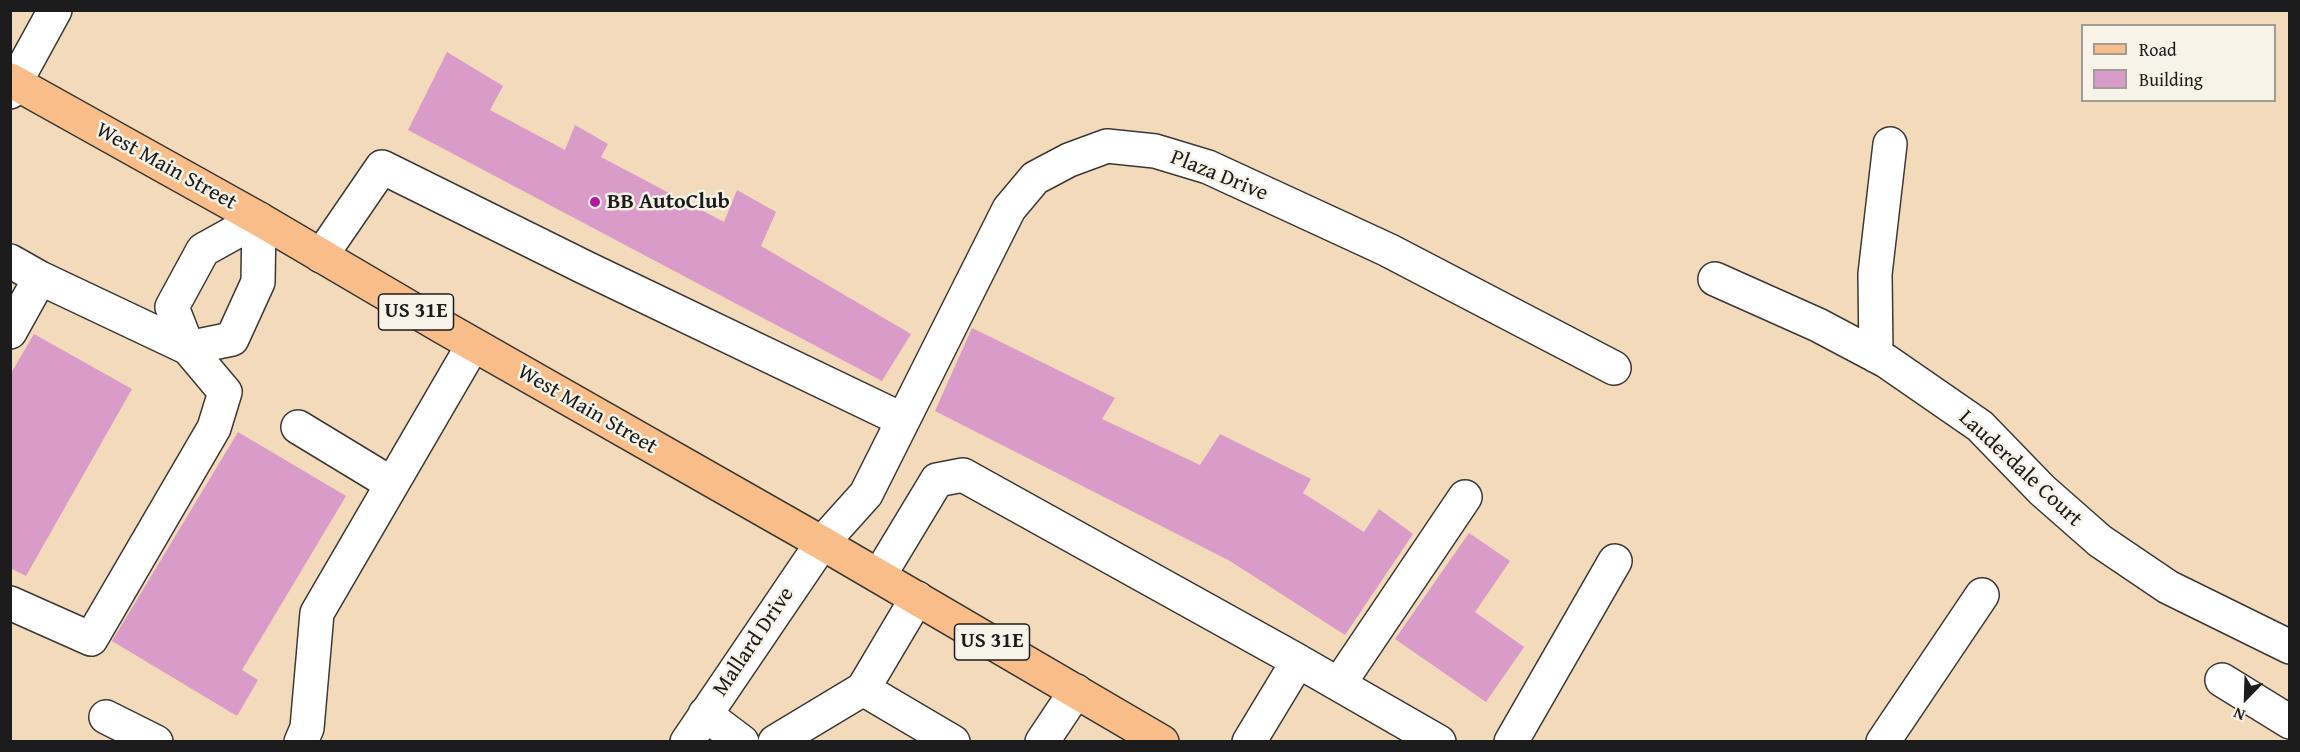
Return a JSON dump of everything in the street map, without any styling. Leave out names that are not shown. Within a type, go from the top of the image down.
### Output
[{"type":"main road","name":"West Main Street","points":[[12,85],[259,219],[473,345],[822,543],[1162,741]]},
{"type":"street","points":[[12,85],[55,10]]},
{"type":"street","points":[[1876,356],[1875,274],[1890,144]]},
{"type":"street","name":"Plaza Drive","points":[[822,543],[866,494],[1009,209],[1035,178],[1069,160],[1107,146],[1155,151],[1208,167],[1388,250],[1614,368]]},
{"type":"street","points":[[321,256],[382,167],[596,273],[903,420]]},
{"type":"street","points":[[10,261],[40,278],[188,348],[232,339],[258,282],[259,219],[203,250],[172,307],[188,348],[225,392],[214,428],[91,639],[10,603]]},
{"type":"street","points":[[10,332],[40,278]]},
{"type":"street","name":"Lauderdale Court","points":[[1715,279],[1818,325],[1876,356],[1980,426],[2042,490],[2100,541],[2168,588],[2289,647]]},
{"type":"street","points":[[301,741],[307,728],[317,613],[473,345]]},
{"type":"street","points":[[298,427],[392,484]]},
{"type":"street","points":[[879,576],[938,480],[963,475],[1439,741]]},
{"type":"street","points":[[1339,684],[1465,497]]},
{"type":"street","name":"Mallard Drive","points":[[687,741],[822,543]]},
{"type":"street","points":[[1510,741],[1615,561]]},
{"type":"street","points":[[1883,741],[1982,595]]},
{"type":"street","points":[[775,741],[863,689],[916,598]]},
{"type":"street","points":[[1249,741],[1298,661]]},
{"type":"street","points":[[2222,680],[2289,722]]},
{"type":"street","points":[[863,689],[953,741]]},
{"type":"street","points":[[1042,741],[1076,691]]},
{"type":"street","points":[[705,714],[742,741]]},
{"type":"street","points":[[106,717],[156,741]]},
{"type":"building","points":[[447,52],[503,86],[490,110],[565,150],[575,125],[608,144],[601,157],[724,222],[737,190],[776,212],[761,246],[911,334],[882,381],[408,130]]},
{"type":"building","points":[[972,328],[1115,398],[1102,419],[1200,465],[1220,434],[1311,479],[1303,493],[1364,532],[1379,509],[1413,534],[1345,635],[1230,561],[935,411]]},
{"type":"building","points":[[34,334],[132,389],[26,576],[10,568],[10,375]]},
{"type":"building","points":[[238,432],[346,496],[242,670],[258,680],[237,716],[112,641]]},
{"type":"building","points":[[1469,533],[1510,561],[1475,612],[1524,647],[1486,702],[1395,639]]},
{"type":"place","name":"BB AutoClub","points":[[595,202]]}]
